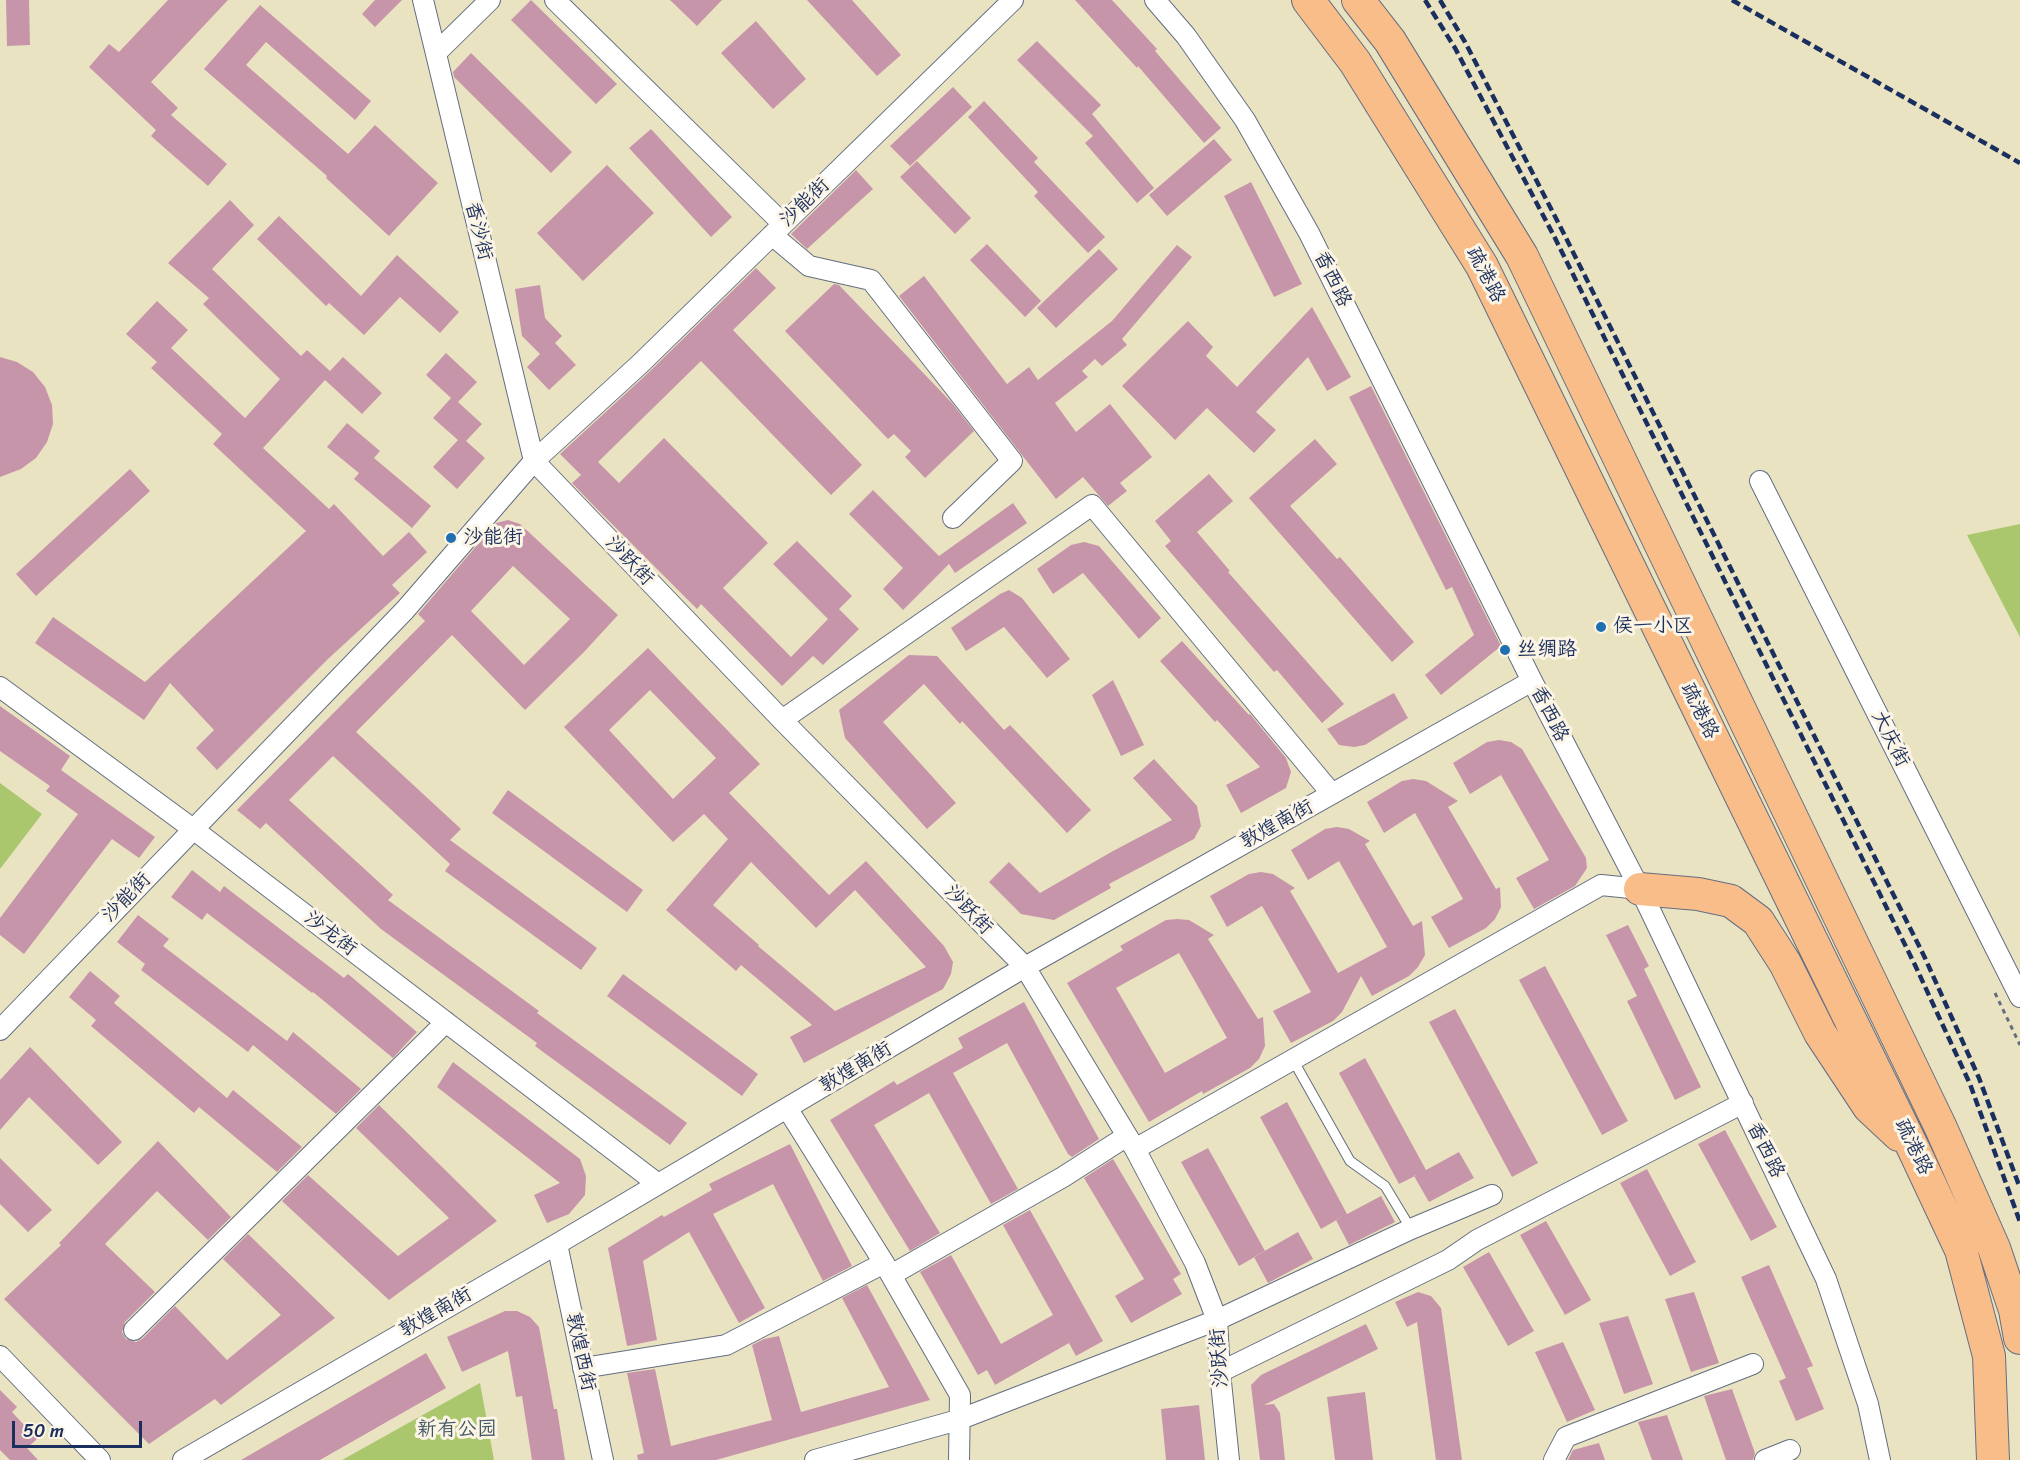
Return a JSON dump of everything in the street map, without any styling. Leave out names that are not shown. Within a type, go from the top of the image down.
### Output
[{"type":"highway","name":"疏港路","points":[[1308,0],[1355,62],[1482,266],[1914,1149],[1961,1250],[1989,1356],[1993,1460]]},
{"type":"highway","points":[[1358,0],[1390,41],[1522,256],[1941,1128],[1994,1248],[2018,1325]]},
{"type":"highway","points":[[1640,889],[1698,894],[1731,901],[1758,921],[1785,963],[1820,1034],[1869,1107],[1914,1149]]},
{"type":"street","name":"香沙街","points":[[423,0],[534,461]]},
{"type":"street","points":[[436,53],[490,0]]},
{"type":"street","points":[[555,0],[778,229],[809,266],[871,280],[1012,461],[953,518]]},
{"type":"street","name":"沙能街","points":[[0,1030],[405,610],[534,461],[640,364],[1013,0]]},
{"type":"street","name":"香西路","points":[[1155,0],[1186,36],[1245,120],[1310,233],[1532,681],[1640,889],[1826,1279],[1868,1404],[1880,1460]]},
{"type":"street","name":"沙跃街","points":[[534,461],[782,720],[1025,968],[1131,1143],[1195,1263],[1217,1320],[1229,1460]]},
{"type":"street","name":"大庆街","points":[[1760,481],[2015,973],[2020,997]]},
{"type":"street","points":[[782,720],[1092,505],[1332,794]]},
{"type":"street","name":"敦煌南街","points":[[183,1460],[1025,968],[1532,681]]},
{"type":"street","name":"沙龙街","points":[[0,687],[193,829],[658,1184]]},
{"type":"street","points":[[583,1368],[726,1345],[887,1269],[1293,1060],[1601,885],[1640,889]]},
{"type":"street","points":[[134,1330],[446,1022]]},
{"type":"street","points":[[1220,1372],[1448,1260],[1477,1240],[1743,1103]]},
{"type":"street","points":[[787,1108],[887,1269],[960,1395],[959,1460]]},
{"type":"street","points":[[814,1460],[958,1420],[1217,1320],[1411,1229],[1491,1195]]},
{"type":"street","name":"敦煌西街","points":[[556,1244],[603,1460]]},
{"type":"street","points":[[0,1356],[100,1460]]},
{"type":"street","points":[[1554,1460],[1566,1437],[1753,1364]]},
{"type":"street","points":[[1765,1460],[1790,1450]]},
{"type":"lane","points":[[1293,1060],[1350,1161],[1384,1186],[1411,1229]]},
{"type":"path","points":[[1995,993],[2020,1045]]},
{"type":"green space","points":[[2020,524],[2020,637],[1967,535]]},
{"type":"green space","points":[[0,783],[42,814],[0,869]]},
{"type":"green space","name":"新有公园","points":[[480,1383],[494,1460],[342,1460]]},
{"type":"building","points":[[6,0],[29,0],[30,45],[7,46]]},
{"type":"building","points":[[168,0],[228,0],[151,82],[178,108],[171,115],[227,164],[208,186],[151,136],[156,130],[89,67],[109,44],[119,52]]},
{"type":"building","points":[[375,0],[402,0],[375,27],[362,14]]},
{"type":"building","points":[[531,0],[617,84],[596,104],[511,20]]},
{"type":"building","points":[[670,0],[722,0],[697,26]]},
{"type":"building","points":[[807,0],[852,0],[901,55],[877,76]]},
{"type":"building","points":[[1075,0],[1112,0],[1157,49],[1155,51],[1221,128],[1204,143],[1138,66],[1137,68]]},
{"type":"building","points":[[260,5],[371,101],[355,120],[266,42],[246,65],[348,154],[375,125],[438,183],[389,236],[326,178],[327,176],[204,69]]},
{"type":"building","points":[[756,21],[806,79],[773,109],[721,53]]},
{"type":"building","points":[[1037,41],[1101,105],[1092,114],[1154,188],[1137,203],[1085,143],[1093,136],[1017,60]]},
{"type":"building","points":[[471,53],[572,152],[551,173],[454,77],[453,72]]},
{"type":"building","points":[[953,87],[972,107],[910,166],[890,146]]},
{"type":"building","points":[[984,101],[1038,158],[1034,162],[1105,237],[1088,253],[1034,196],[1038,192],[968,117]]},
{"type":"building","points":[[651,129],[732,217],[711,237],[629,148]]},
{"type":"building","points":[[1214,139],[1232,160],[1167,216],[1149,195]]},
{"type":"building","points":[[917,161],[971,218],[955,234],[900,177]]},
{"type":"building","points":[[607,165],[654,213],[583,281],[537,233]]},
{"type":"building","points":[[856,170],[873,189],[807,249],[791,234]]},
{"type":"building","points":[[1251,182],[1302,284],[1274,297],[1224,196]]},
{"type":"building","points":[[230,200],[254,225],[212,269],[301,356],[307,350],[330,371],[343,357],[382,393],[362,414],[325,380],[263,448],[329,509],[334,504],[383,556],[409,532],[427,552],[392,585],[400,593],[329,658],[217,770],[196,748],[214,730],[170,683],[144,720],[35,643],[53,617],[145,682],[306,531],[213,444],[222,434],[151,368],[157,362],[126,334],[157,301],[188,330],[171,348],[245,418],[280,379],[203,304],[209,298],[168,263]]},
{"type":"building","points":[[279,216],[361,296],[397,255],[459,312],[440,333],[400,297],[364,335],[329,303],[326,306],[257,239]]},
{"type":"building","points":[[987,244],[1041,301],[1025,317],[970,260]]},
{"type":"building","points":[[1177,245],[1192,257],[1122,339],[1127,345],[1102,366],[1095,359],[1082,371],[1088,377],[1055,403],[1076,432],[1110,404],[1152,457],[1120,483],[1127,491],[1108,506],[1083,477],[1056,499],[899,296],[924,276],[1007,384],[1029,367],[1038,380],[1112,321]]},
{"type":"building","points":[[1099,249],[1118,269],[1056,328],[1037,308]]},
{"type":"building","points":[[756,268],[776,288],[733,330],[862,465],[831,495],[701,361],[598,462],[619,483],[664,438],[768,543],[723,588],[791,657],[828,619],[773,564],[797,541],[852,596],[839,609],[859,629],[823,665],[813,656],[782,686],[701,604],[697,609],[593,505],[572,483],[581,475],[560,454],[648,373]]},
{"type":"building","points":[[834,284],[839,285],[952,403],[974,431],[925,478],[905,457],[911,451],[894,434],[888,439],[785,331]]},
{"type":"building","points":[[540,285],[545,318],[562,336],[555,343],[576,365],[549,390],[527,367],[540,354],[522,336],[515,289]]},
{"type":"building","points":[[1312,307],[1351,377],[1327,391],[1308,357],[1256,412],[1276,430],[1254,453],[1207,408],[1175,440],[1122,386],[1188,321],[1213,347],[1206,356],[1237,387]]},
{"type":"building","points":[[446,353],[477,382],[458,402],[482,424],[466,441],[485,458],[457,489],[433,467],[458,440],[433,418],[451,398],[426,375]]},
{"type":"building","points":[[0,357],[17,362],[33,372],[45,387],[52,405],[53,424],[47,442],[36,458],[21,469],[0,477]]},
{"type":"building","points":[[1371,386],[1501,646],[1441,695],[1425,675],[1474,635],[1452,587],[1446,590],[1349,397]]},
{"type":"building","points":[[347,423],[380,451],[374,458],[431,506],[412,528],[354,479],[359,473],[327,447]]},
{"type":"building","points":[[1315,439],[1337,464],[1290,506],[1337,559],[1340,557],[1414,642],[1392,662],[1249,498]]},
{"type":"building","points":[[130,469],[150,491],[36,596],[16,574]]},
{"type":"building","points":[[1209,474],[1233,501],[1197,532],[1230,571],[1228,572],[1344,704],[1322,723],[1277,670],[1274,672],[1165,546],[1171,541],[1155,521]]},
{"type":"building","points":[[873,490],[939,556],[1013,503],[1027,523],[955,573],[949,564],[903,610],[883,589],[903,568],[849,514]]},
{"type":"building","points":[[508,520],[520,524],[618,615],[525,710],[452,635],[356,732],[461,829],[450,840],[597,948],[581,970],[445,871],[450,864],[333,756],[289,800],[393,895],[388,900],[687,1123],[670,1145],[535,1046],[537,1043],[381,929],[266,823],[260,829],[237,810],[425,621],[418,614],[496,523]],"holes":[[[513,566],[570,619],[524,665],[471,611]]]},
{"type":"building","points":[[1084,542],[1099,546],[1161,618],[1139,639],[1083,573],[1053,594],[1037,569],[1071,545]]},
{"type":"building","points":[[1009,590],[1022,598],[1070,659],[1047,678],[1004,627],[966,651],[951,628]]},
{"type":"building","points":[[1182,641],[1250,714],[1286,758],[1291,772],[1286,788],[1241,813],[1226,785],[1260,767],[1217,720],[1215,722],[1160,661]]},
{"type":"building","points":[[648,648],[760,764],[729,793],[829,895],[866,861],[944,946],[953,962],[951,974],[943,989],[804,1063],[790,1037],[812,1025],[741,965],[736,971],[666,910],[728,839],[704,814],[673,842],[564,727]],"holes":[[[650,690],[716,758],[673,799],[609,730]],[[751,862],[816,928],[855,890],[926,967],[835,1011],[713,905]]]},
{"type":"building","points":[[909,655],[937,656],[1004,730],[1010,725],[1091,810],[1067,833],[924,684],[883,722],[956,803],[927,829],[845,738],[839,710]]},
{"type":"building","points":[[1113,680],[1144,745],[1121,756],[1092,695]]},
{"type":"building","points":[[1394,693],[1408,718],[1365,745],[1354,747],[1339,745],[1327,729]]},
{"type":"building","points":[[0,706],[70,756],[61,770],[155,837],[139,858],[112,839],[24,954],[0,935],[0,918],[78,814],[46,791],[50,786],[0,751]]},
{"type":"building","points":[[1499,740],[1511,742],[1522,749],[1586,858],[1587,868],[1575,886],[1534,909],[1516,878],[1549,860],[1501,775],[1470,794],[1453,763],[1487,742]]},
{"type":"building","points":[[1154,759],[1197,806],[1201,826],[1194,839],[1109,884],[1111,888],[1054,920],[1021,914],[989,882],[1009,862],[1040,893],[1172,820],[1133,778]]},
{"type":"building","points":[[1413,779],[1426,781],[1458,801],[1448,807],[1496,889],[1500,887],[1501,907],[1495,919],[1486,928],[1449,948],[1431,917],[1463,899],[1415,813],[1384,833],[1367,802],[1402,781]]},
{"type":"building","points":[[508,790],[643,890],[627,912],[492,813]]},
{"type":"building","points":[[1337,827],[1349,829],[1370,841],[1365,844],[1413,926],[1422,921],[1425,955],[1409,976],[1372,996],[1361,976],[1342,1012],[1333,1021],[1291,1043],[1273,1011],[1311,992],[1262,906],[1227,927],[1210,896],[1249,874],[1261,872],[1273,874],[1295,888],[1290,891],[1338,973],[1387,947],[1339,861],[1308,880],[1291,850],[1325,829]]},
{"type":"building","points":[[192,870],[220,892],[224,886],[344,978],[348,974],[417,1032],[393,1058],[313,992],[207,913],[202,920],[171,897]]},
{"type":"building","points":[[138,915],[169,939],[163,946],[287,1041],[293,1032],[361,1089],[336,1114],[253,1045],[248,1052],[141,970],[145,964],[117,942]]},
{"type":"building","points":[[1166,920],[1189,920],[1214,935],[1208,939],[1258,1019],[1263,1017],[1265,1046],[1259,1059],[1250,1068],[1203,1094],[1202,1091],[1149,1122],[1067,983],[1123,950],[1120,946]],"holes":[[[1179,953],[1227,1038],[1165,1073],[1116,988]]]},
{"type":"building","points":[[1628,925],[1649,966],[1644,969],[1701,1087],[1675,1100],[1627,1001],[1637,996],[1606,935]]},
{"type":"building","points":[[1545,966],[1628,1121],[1602,1135],[1519,980]]},
{"type":"building","points":[[90,971],[120,996],[114,1003],[227,1098],[233,1090],[302,1147],[277,1172],[199,1107],[194,1113],[91,1026],[96,1020],[69,997]]},
{"type":"building","points":[[623,974],[758,1074],[742,1096],[607,996]]},
{"type":"building","points":[[1024,1002],[1099,1139],[1072,1157],[1068,1154],[1007,1043],[953,1073],[1018,1189],[991,1204],[929,1093],[874,1125],[940,1233],[910,1251],[830,1120],[894,1081],[897,1085],[963,1048],[958,1038]]},
{"type":"building","points":[[1455,1009],[1538,1163],[1512,1177],[1429,1022]]},
{"type":"building","points":[[30,1047],[122,1142],[98,1165],[29,1097],[0,1130],[0,1080]]},
{"type":"building","points":[[1365,1058],[1426,1170],[1459,1152],[1474,1178],[1429,1202],[1414,1176],[1399,1184],[1339,1073]]},
{"type":"building","points":[[453,1062],[580,1159],[586,1176],[585,1195],[569,1214],[547,1223],[534,1195],[560,1183],[437,1087]]},
{"type":"building","points":[[1287,1102],[1347,1214],[1321,1229],[1260,1117]]},
{"type":"building","points":[[379,1105],[497,1221],[389,1300],[282,1201],[308,1175],[398,1256],[449,1218],[356,1128]]},
{"type":"building","points":[[1725,1130],[1777,1227],[1751,1241],[1698,1144]]},
{"type":"building","points":[[158,1141],[231,1217],[208,1240],[157,1191],[105,1244],[155,1292],[125,1322],[122,1332],[126,1339],[136,1342],[142,1339],[175,1306],[227,1360],[281,1315],[223,1259],[248,1234],[335,1318],[221,1405],[215,1399],[149,1444],[4,1299],[61,1245],[59,1243]]},
{"type":"building","points":[[790,1144],[852,1266],[823,1281],[773,1184],[713,1214],[765,1308],[739,1323],[689,1232],[643,1261],[657,1340],[627,1346],[608,1248],[662,1215],[664,1217],[712,1190],[709,1184]]},
{"type":"building","points":[[1208,1148],[1265,1251],[1239,1266],[1181,1162]]},
{"type":"building","points":[[0,1158],[52,1210],[28,1232],[0,1204]]},
{"type":"building","points":[[1113,1159],[1181,1274],[1173,1279],[1182,1294],[1131,1323],[1115,1296],[1144,1279],[1084,1178]]},
{"type":"building","points":[[1647,1169],[1696,1262],[1670,1276],[1620,1183]]},
{"type":"building","points":[[1381,1196],[1395,1222],[1349,1245],[1336,1220]]},
{"type":"building","points":[[1030,1210],[1103,1341],[1076,1356],[1069,1343],[995,1385],[987,1370],[978,1375],[920,1272],[951,1255],[1001,1344],[1053,1315],[1003,1225]]},
{"type":"building","points":[[1546,1221],[1591,1300],[1565,1315],[1520,1235]]},
{"type":"building","points":[[1298,1232],[1313,1259],[1268,1283],[1254,1257]]},
{"type":"building","points":[[1489,1252],[1534,1331],[1508,1346],[1463,1267]]},
{"type":"building","points":[[1769,1265],[1813,1366],[1807,1368],[1824,1409],[1796,1421],[1779,1381],[1786,1378],[1741,1277]]},
{"type":"building","points":[[867,1285],[930,1400],[716,1460],[638,1460],[637,1455],[644,1453],[627,1373],[655,1369],[671,1446],[772,1420],[752,1345],[764,1339],[779,1336],[801,1412],[889,1387],[842,1298]]},
{"type":"building","points":[[1418,1292],[1431,1296],[1441,1308],[1462,1460],[1436,1460],[1417,1322],[1407,1327],[1395,1302]]},
{"type":"building","points":[[1694,1292],[1719,1363],[1691,1372],[1665,1299]]},
{"type":"building","points":[[505,1311],[517,1311],[530,1317],[539,1327],[554,1409],[557,1409],[565,1460],[532,1460],[522,1396],[516,1397],[508,1351],[462,1372],[447,1337]]},
{"type":"building","points":[[1628,1316],[1653,1384],[1624,1394],[1599,1323]]},
{"type":"building","points":[[1366,1324],[1378,1349],[1264,1405],[1274,1404],[1280,1413],[1285,1460],[1260,1460],[1251,1385],[1261,1375]]},
{"type":"building","points":[[1563,1342],[1595,1410],[1567,1422],[1535,1352]]},
{"type":"building","points":[[426,1353],[446,1388],[320,1460],[241,1460]]},
{"type":"building","points":[[1732,1389],[1755,1453],[1753,1460],[1726,1460],[1704,1396]]},
{"type":"building","points":[[0,1390],[17,1407],[12,1412],[37,1439],[27,1448],[38,1460],[10,1460],[0,1450]]},
{"type":"building","points":[[1365,1392],[1373,1460],[1335,1460],[1327,1397]]},
{"type":"building","points":[[1199,1405],[1205,1460],[1166,1460],[1161,1409]]},
{"type":"building","points":[[1667,1415],[1683,1460],[1652,1460],[1638,1422]]},
{"type":"building","points":[[1599,1443],[1605,1460],[1568,1460],[1573,1450]]},
{"type":"railway","points":[[1425,0],[1455,48],[1554,236],[1915,965],[1970,1084],[2020,1222]]},
{"type":"railway","points":[[1440,0],[1465,42],[1563,232],[1925,958],[1979,1078],[2020,1188]]},
{"type":"railway","points":[[1732,0],[2020,163]]},
{"type":"place","name":"沙能街","points":[[451,538]]},
{"type":"place","name":"侯一小区","points":[[1601,627]]},
{"type":"place","name":"丝绸路","points":[[1505,650]]}]
